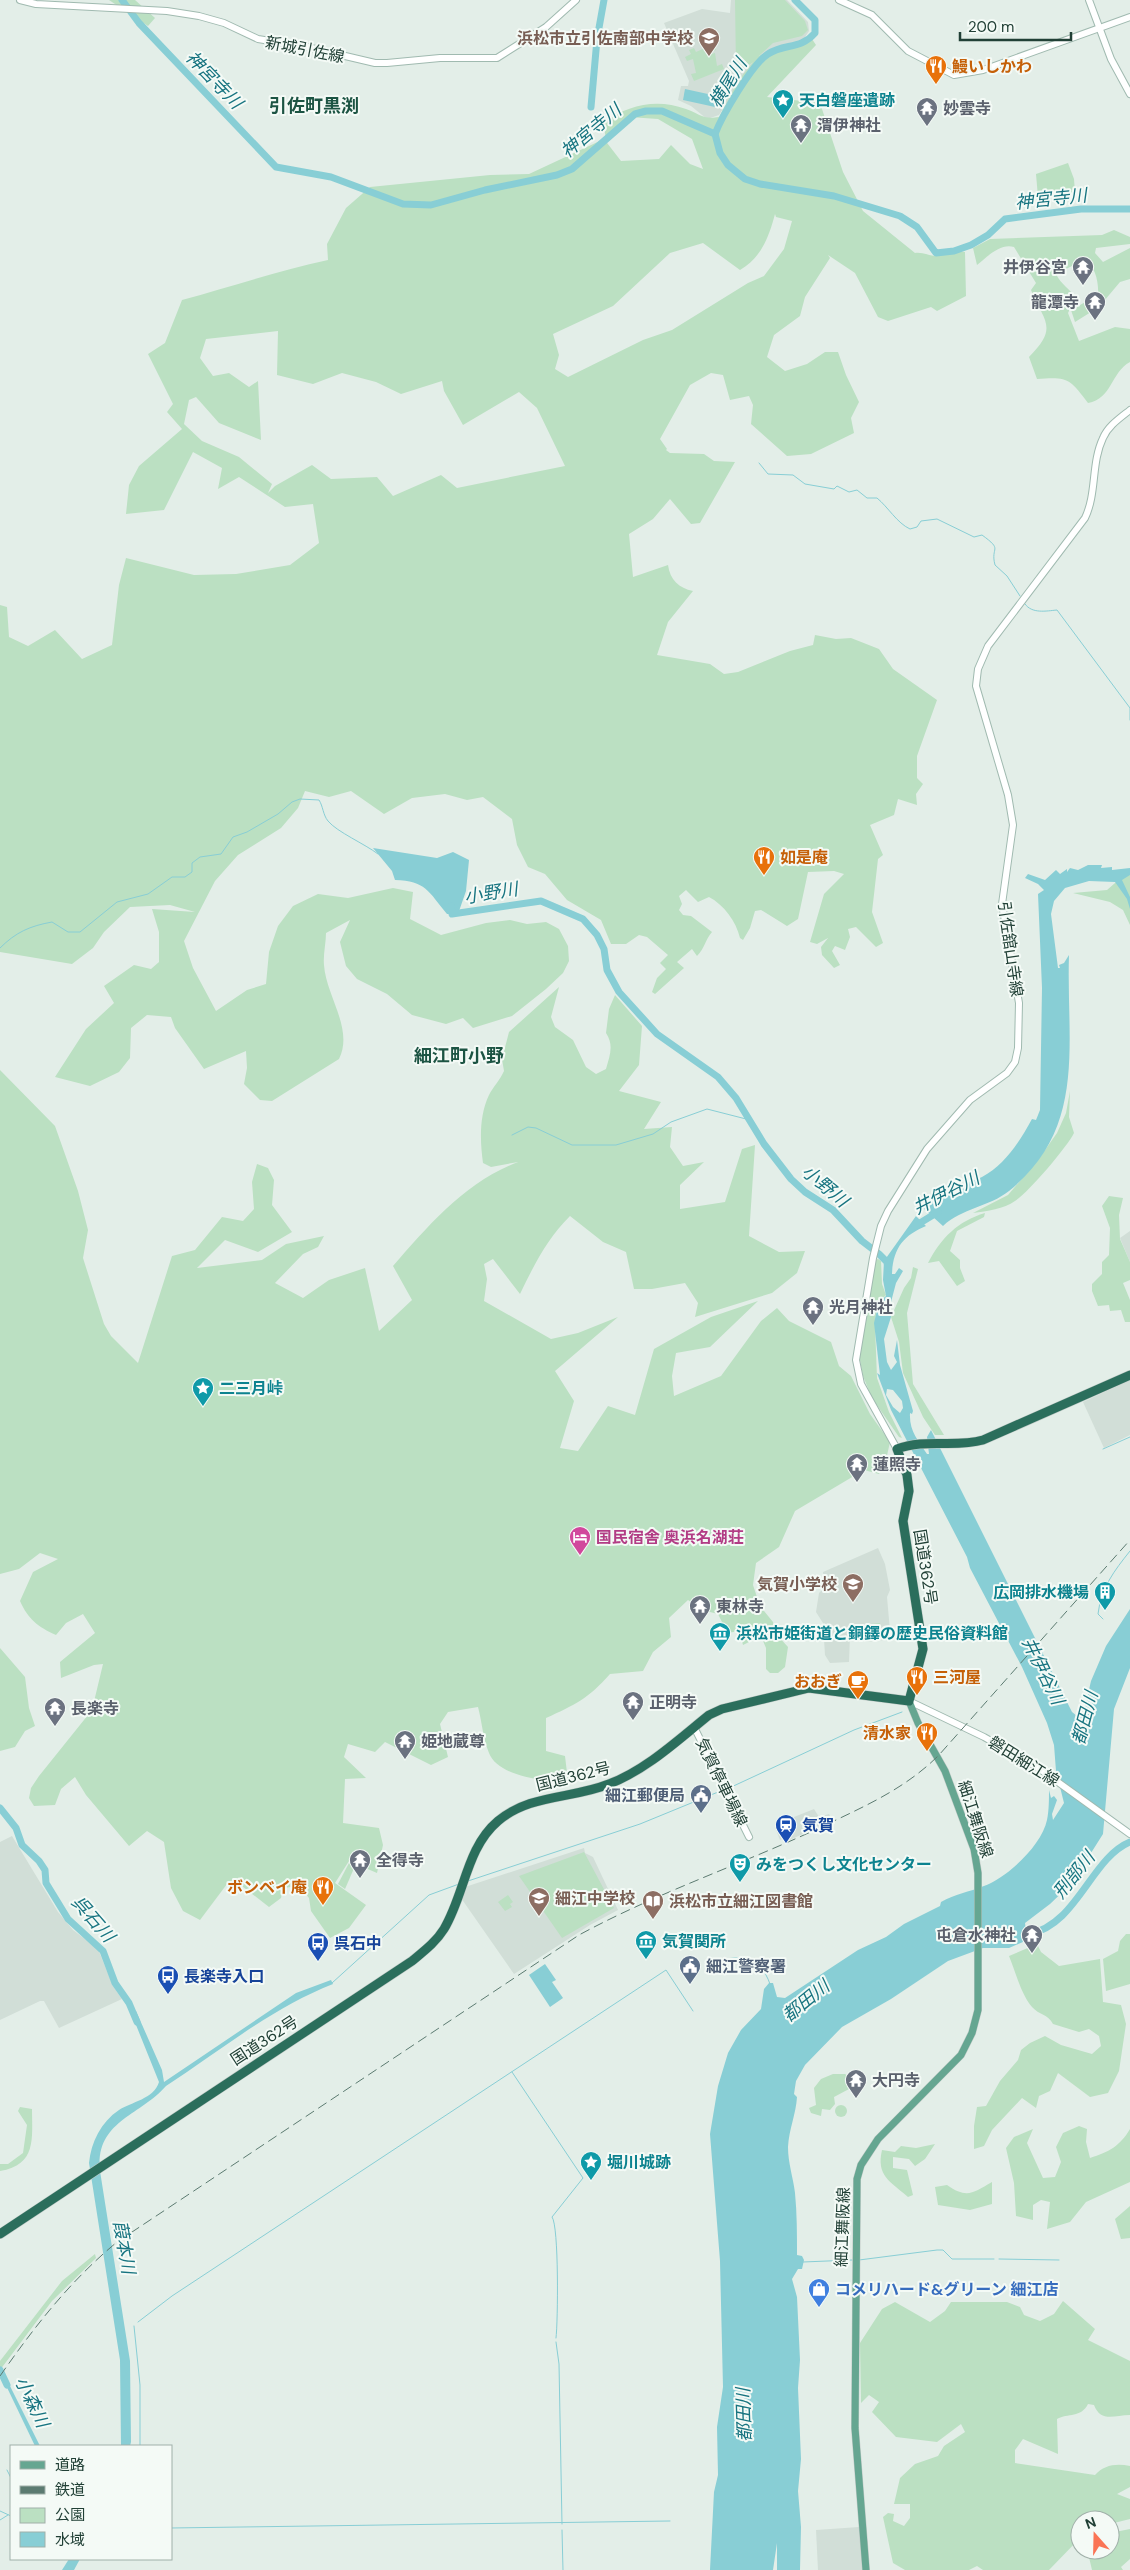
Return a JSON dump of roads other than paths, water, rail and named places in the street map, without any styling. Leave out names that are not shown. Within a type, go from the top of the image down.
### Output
[{"type":"highway","points":[[900,1448],[944,1443],[971,1443],[988,1438],[1130,1375]]},
{"type":"highway","name":"国道362号","points":[[0,2234],[412,1961],[431,1945],[444,1928],[479,1843],[499,1820],[537,1800],[586,1791],[622,1779],[709,1716],[722,1710],[808,1688],[909,1701],[923,1649],[903,1522],[908,1491],[907,1476],[900,1448]]},
{"type":"main road","name":"新城引佐線","points":[[20,0],[36,4],[167,10],[211,18],[258,39],[307,47],[375,63],[387,63],[440,58],[497,58],[546,27],[576,0]]},
{"type":"main road","points":[[839,0],[872,15],[908,51],[954,75],[983,70],[1130,17]]},
{"type":"main road","points":[[1089,0],[1111,59],[1130,94]]},
{"type":"main road","name":"引佐舘山寺線","points":[[900,1448],[861,1384],[856,1360],[875,1247],[888,1211],[927,1149],[970,1100],[995,1084],[1015,1062],[1018,1048],[1019,1003],[1002,904],[1013,825],[1008,795],[980,705],[976,686],[977,673],[988,646],[1085,518],[1092,499],[1103,438],[1112,424],[1130,410]]},
{"type":"main road","name":"磐田細江線","points":[[909,1701],[984,1737],[1047,1774],[1130,1834]]},
{"type":"main road","name":"細江舞阪線","points":[[866,2570],[855,2428],[857,2179],[869,2152],[890,2125],[961,2055],[972,2033],[978,2010],[978,1873],[974,1849],[945,1771],[918,1723],[909,1701]]},
{"type":"main road","name":"気賀停車場線","points":[[694,1727],[748,1837]]},
{"type":"water","points":[[685,89],[717,96],[715,107],[683,100]]},
{"type":"water","points":[[373,848],[437,858],[453,852],[469,860],[466,891],[458,914],[447,914],[430,893],[420,885],[414,882],[395,880],[392,871]]},
{"type":"water","points":[[1088,865],[1102,865],[1101,868],[1112,867],[1112,870],[1130,868],[1130,875],[1122,880],[1130,897],[1130,909],[1127,899],[1115,882],[1089,881],[1065,888],[1054,901],[1051,914],[1058,968],[1060,968],[1059,965],[1064,963],[1069,955],[1070,1051],[1062,1111],[1051,1140],[1034,1166],[1009,1191],[993,1201],[959,1215],[943,1226],[923,1208],[944,1191],[982,1177],[998,1166],[1017,1144],[1032,1119],[1036,1120],[1040,1110],[1042,988],[1038,894],[1044,890],[1038,884],[1025,878],[1028,874],[1045,880],[1056,870],[1060,874],[1067,869],[1067,872],[1070,868],[1078,870]]},
{"type":"water","name":"都田川","points":[[916,1216],[926,1226],[906,1238],[897,1250],[893,1265],[892,1274],[895,1274],[899,1268],[903,1271],[896,1283],[891,1302],[891,1317],[884,1339],[887,1362],[891,1370],[897,1362],[894,1356],[897,1340],[900,1365],[913,1411],[912,1414],[910,1413],[910,1419],[915,1435],[927,1454],[929,1454],[927,1437],[931,1430],[1072,1712],[1077,1716],[1084,1711],[1091,1681],[1106,1646],[1130,1609],[1130,1668],[1114,1709],[1103,1834],[1072,1883],[1050,1904],[1025,1923],[1026,1932],[1036,1930],[1039,1935],[1009,1948],[983,1948],[948,1961],[891,1999],[842,2027],[805,2065],[796,2081],[794,2094],[797,2097],[788,2147],[796,2201],[797,2255],[802,2256],[804,2260],[802,2269],[798,2269],[792,2279],[797,2297],[800,2360],[798,2388],[801,2459],[798,2491],[801,2527],[800,2570],[777,2570],[777,2543],[773,2570],[710,2570],[714,2492],[718,2475],[717,2427],[723,2387],[720,2261],[710,2134],[718,2086],[728,2053],[741,2030],[761,2009],[764,1989],[769,1983],[773,1983],[777,1997],[785,1998],[858,1950],[886,1937],[904,1924],[940,1906],[941,1902],[993,1882],[1003,1876],[1031,1850],[1044,1830],[1049,1809],[1049,1790],[1051,1798],[1054,1796],[1057,1800],[1052,1814],[1053,1820],[1064,1803],[1056,1771],[1054,1745],[1047,1723],[1022,1667],[891,1410],[877,1373],[880,1375],[874,1323],[879,1302],[886,1296],[883,1280],[884,1261]],"holes":[[[887,1389],[893,1390],[902,1401],[903,1408],[900,1413],[893,1407],[886,1395]]]},
{"type":"water","points":[[545,1964],[556,1980],[552,1982],[563,1998],[550,2007],[529,1975]]},
{"type":"water","points":[[331,1980],[333,1984],[289,2005],[247,2030],[166,2086],[121,2121],[105,2141],[100,2154],[100,2171],[130,2361],[131,2442],[130,2445],[121,2445],[120,2360],[89,2163],[95,2140],[107,2120],[119,2110],[147,2096],[156,2088],[159,2082],[132,2015],[136,2011],[162,2070],[164,2082],[296,1993]]},
{"type":"water","points":[[2,2377],[6,2378],[40,2445],[35,2445]]},
{"type":"water","points":[[68,2560],[79,2560],[74,2570],[62,2570]]},
{"type":"waterway","name":"神宮寺川","points":[[122,0],[139,23],[276,167],[331,177],[403,204],[431,205],[485,190],[557,175],[572,169],[635,114],[646,111],[662,111],[715,134],[720,153],[728,165],[745,179],[760,184],[834,196],[900,216],[917,227],[936,253],[954,251],[971,245],[988,235],[1005,219],[1081,209],[1130,209]]},
{"type":"waterway","name":"横尾川","points":[[591,107],[597,39],[604,0]]},
{"type":"waterway","name":"横尾川","points":[[715,134],[738,91],[761,60],[780,48],[804,42],[815,33],[815,20],[795,0]]},
{"type":"waterway","points":[[759,463],[768,474],[793,475],[805,484],[834,489],[837,486],[849,492],[857,490],[867,498],[877,498],[901,523],[910,529],[917,527],[921,521],[937,519],[974,537],[982,535],[993,544],[995,549],[995,565],[1007,576],[1020,596]]},
{"type":"waterway","points":[[1025,604],[1035,611],[1057,610],[1130,708],[1130,720]]},
{"type":"waterway","name":"小野川","points":[[0,948],[24,931],[52,922],[68,932],[80,932],[117,902],[148,894],[172,877],[185,877],[192,872],[192,863],[200,857],[221,854],[233,837],[247,832],[278,814],[292,802],[300,799],[319,800],[326,819],[332,825],[378,854]]},
{"type":"waterway","name":"小野川","points":[[451,906],[452,914],[541,901],[583,919],[597,935],[604,949],[607,970],[619,992],[657,1034],[718,1077],[736,1098],[764,1144],[791,1179],[805,1192],[833,1210],[862,1241],[887,1262],[888,1268]]},
{"type":"waterway","points":[[512,1135],[528,1127],[536,1128],[572,1145],[616,1145],[653,1134],[671,1122],[707,1109],[750,1120]]},
{"type":"waterway","name":"井伊谷川","points":[[915,1226],[938,1212]]},
{"type":"waterway","points":[[1103,1449],[1130,1437]]},
{"type":"waterway","points":[[1103,1619],[1098,1614],[1105,1588],[1130,1551]]},
{"type":"waterway","points":[[727,1789],[854,1730],[902,1712]]},
{"type":"waterway","points":[[468,1881],[640,1824],[723,1790]]},
{"type":"waterway","name":"呉石川","points":[[0,1808],[16,1828],[22,1845],[39,1861],[45,1870],[46,1883],[68,1919],[103,1951],[115,1983],[129,2003],[137,2022]]},
{"type":"waterway","name":"刑部川","points":[[1029,1934],[1046,1928],[1060,1918],[1116,1850],[1130,1842]]},
{"type":"waterway","points":[[332,1983],[429,1895],[459,1884]]},
{"type":"waterway","points":[[712,1963],[731,1958],[747,1959],[760,1967],[766,1974],[770,1984]]},
{"type":"waterway","points":[[138,2322],[172,2296],[666,1970],[693,2011]]},
{"type":"waterway","points":[[512,2072],[583,2178],[552,2217],[557,2255],[556,2338]]},
{"type":"waterway","points":[[859,2260],[937,2250],[943,2250],[952,2259],[994,2259]]},
{"type":"waterway","points":[[999,2259],[1059,2260]]},
{"type":"waterway","points":[[803,2262],[852,2260]]},
{"type":"waterway","points":[[134,2326],[140,2385],[140,2445]]},
{"type":"waterway","points":[[556,2342],[559,2364],[562,2524]]},
{"type":"waterway","name":"小森川","points":[[0,2370],[7,2385]]},
{"type":"waterway","points":[[7,2470],[10,2476]]},
{"type":"waterway","points":[[0,2511],[10,2516]]},
{"type":"waterway","points":[[0,2520],[8,2515]]},
{"type":"waterway","points":[[172,2528],[670,2521]]},
{"type":"waterway","points":[[562,2530],[563,2570]]},
{"type":"railway","points":[[0,2376],[26,2339],[54,2305],[84,2272],[117,2242],[579,1935],[642,1904],[836,1820],[877,1799],[916,1775],[939,1755],[1130,1540]]},
{"type":"place","name":"浜松市立引佐南部中学校","points":[[709,57]]},
{"type":"place","name":"鰻いしかわ","points":[[936,85]]},
{"type":"place","name":"天白磐座遺跡","points":[[783,119]]},
{"type":"place","name":"妙雲寺","points":[[927,127]]},
{"type":"place","name":"渭伊神社","points":[[801,144]]},
{"type":"place","name":"井伊谷宮","points":[[1083,286]]},
{"type":"place","name":"龍潭寺","points":[[1095,321]]},
{"type":"place","name":"如是庵","points":[[764,876]]},
{"type":"place","name":"光月神社","points":[[813,1326]]},
{"type":"place","name":"二三月峠","points":[[203,1407]]},
{"type":"place","name":"蓮照寺","points":[[857,1483]]},
{"type":"place","name":"国民宿舎 奥浜名湖荘","points":[[580,1556]]},
{"type":"place","name":"気賀小学校","points":[[853,1603]]},
{"type":"place","name":"広岡排水機場","points":[[1105,1611]]},
{"type":"place","name":"東林寺","points":[[700,1625]]},
{"type":"place","name":"浜松市姫街道と銅鐸の歴史民俗資料館","points":[[720,1652]]},
{"type":"place","name":"三河屋","points":[[917,1696]]},
{"type":"place","name":"おおぎ","points":[[858,1700]]},
{"type":"place","name":"正明寺","points":[[633,1721]]},
{"type":"place","name":"長楽寺","points":[[55,1727]]},
{"type":"place","name":"清水家","points":[[927,1752]]},
{"type":"place","name":"姫地蔵尊","points":[[405,1760]]},
{"type":"place","name":"細江郵便局","points":[[701,1814]]},
{"type":"place","name":"気賀","points":[[786,1844]]},
{"type":"place","name":"全得寺","points":[[360,1879]]},
{"type":"place","name":"みをつくし文化センター","points":[[740,1883]]},
{"type":"place","name":"ボンベイ庵","points":[[323,1906]]},
{"type":"place","name":"細江中学校","points":[[539,1917]]},
{"type":"place","name":"浜松市立細江図書館","points":[[653,1920]]},
{"type":"place","name":"屯倉水神社","points":[[1032,1954]]},
{"type":"place","name":"気賀関所","points":[[646,1960]]},
{"type":"place","name":"呉石中","points":[[318,1962]]},
{"type":"place","name":"細江警察署","points":[[690,1985]]},
{"type":"place","name":"長楽寺入口","points":[[168,1995]]},
{"type":"place","name":"大円寺","points":[[856,2099]]},
{"type":"place","name":"堀川城跡","points":[[591,2181]]},
{"type":"place","name":"コメリハード&グリーン 細江店","points":[[819,2308]]},
{"type":"district","name":"引佐町黒渕","points":[[314,106]]},
{"type":"district","name":"細江町小野","points":[[459,1056]]},
{"type":"water label","name":"葭本川","points":[[124,2247]]}]
